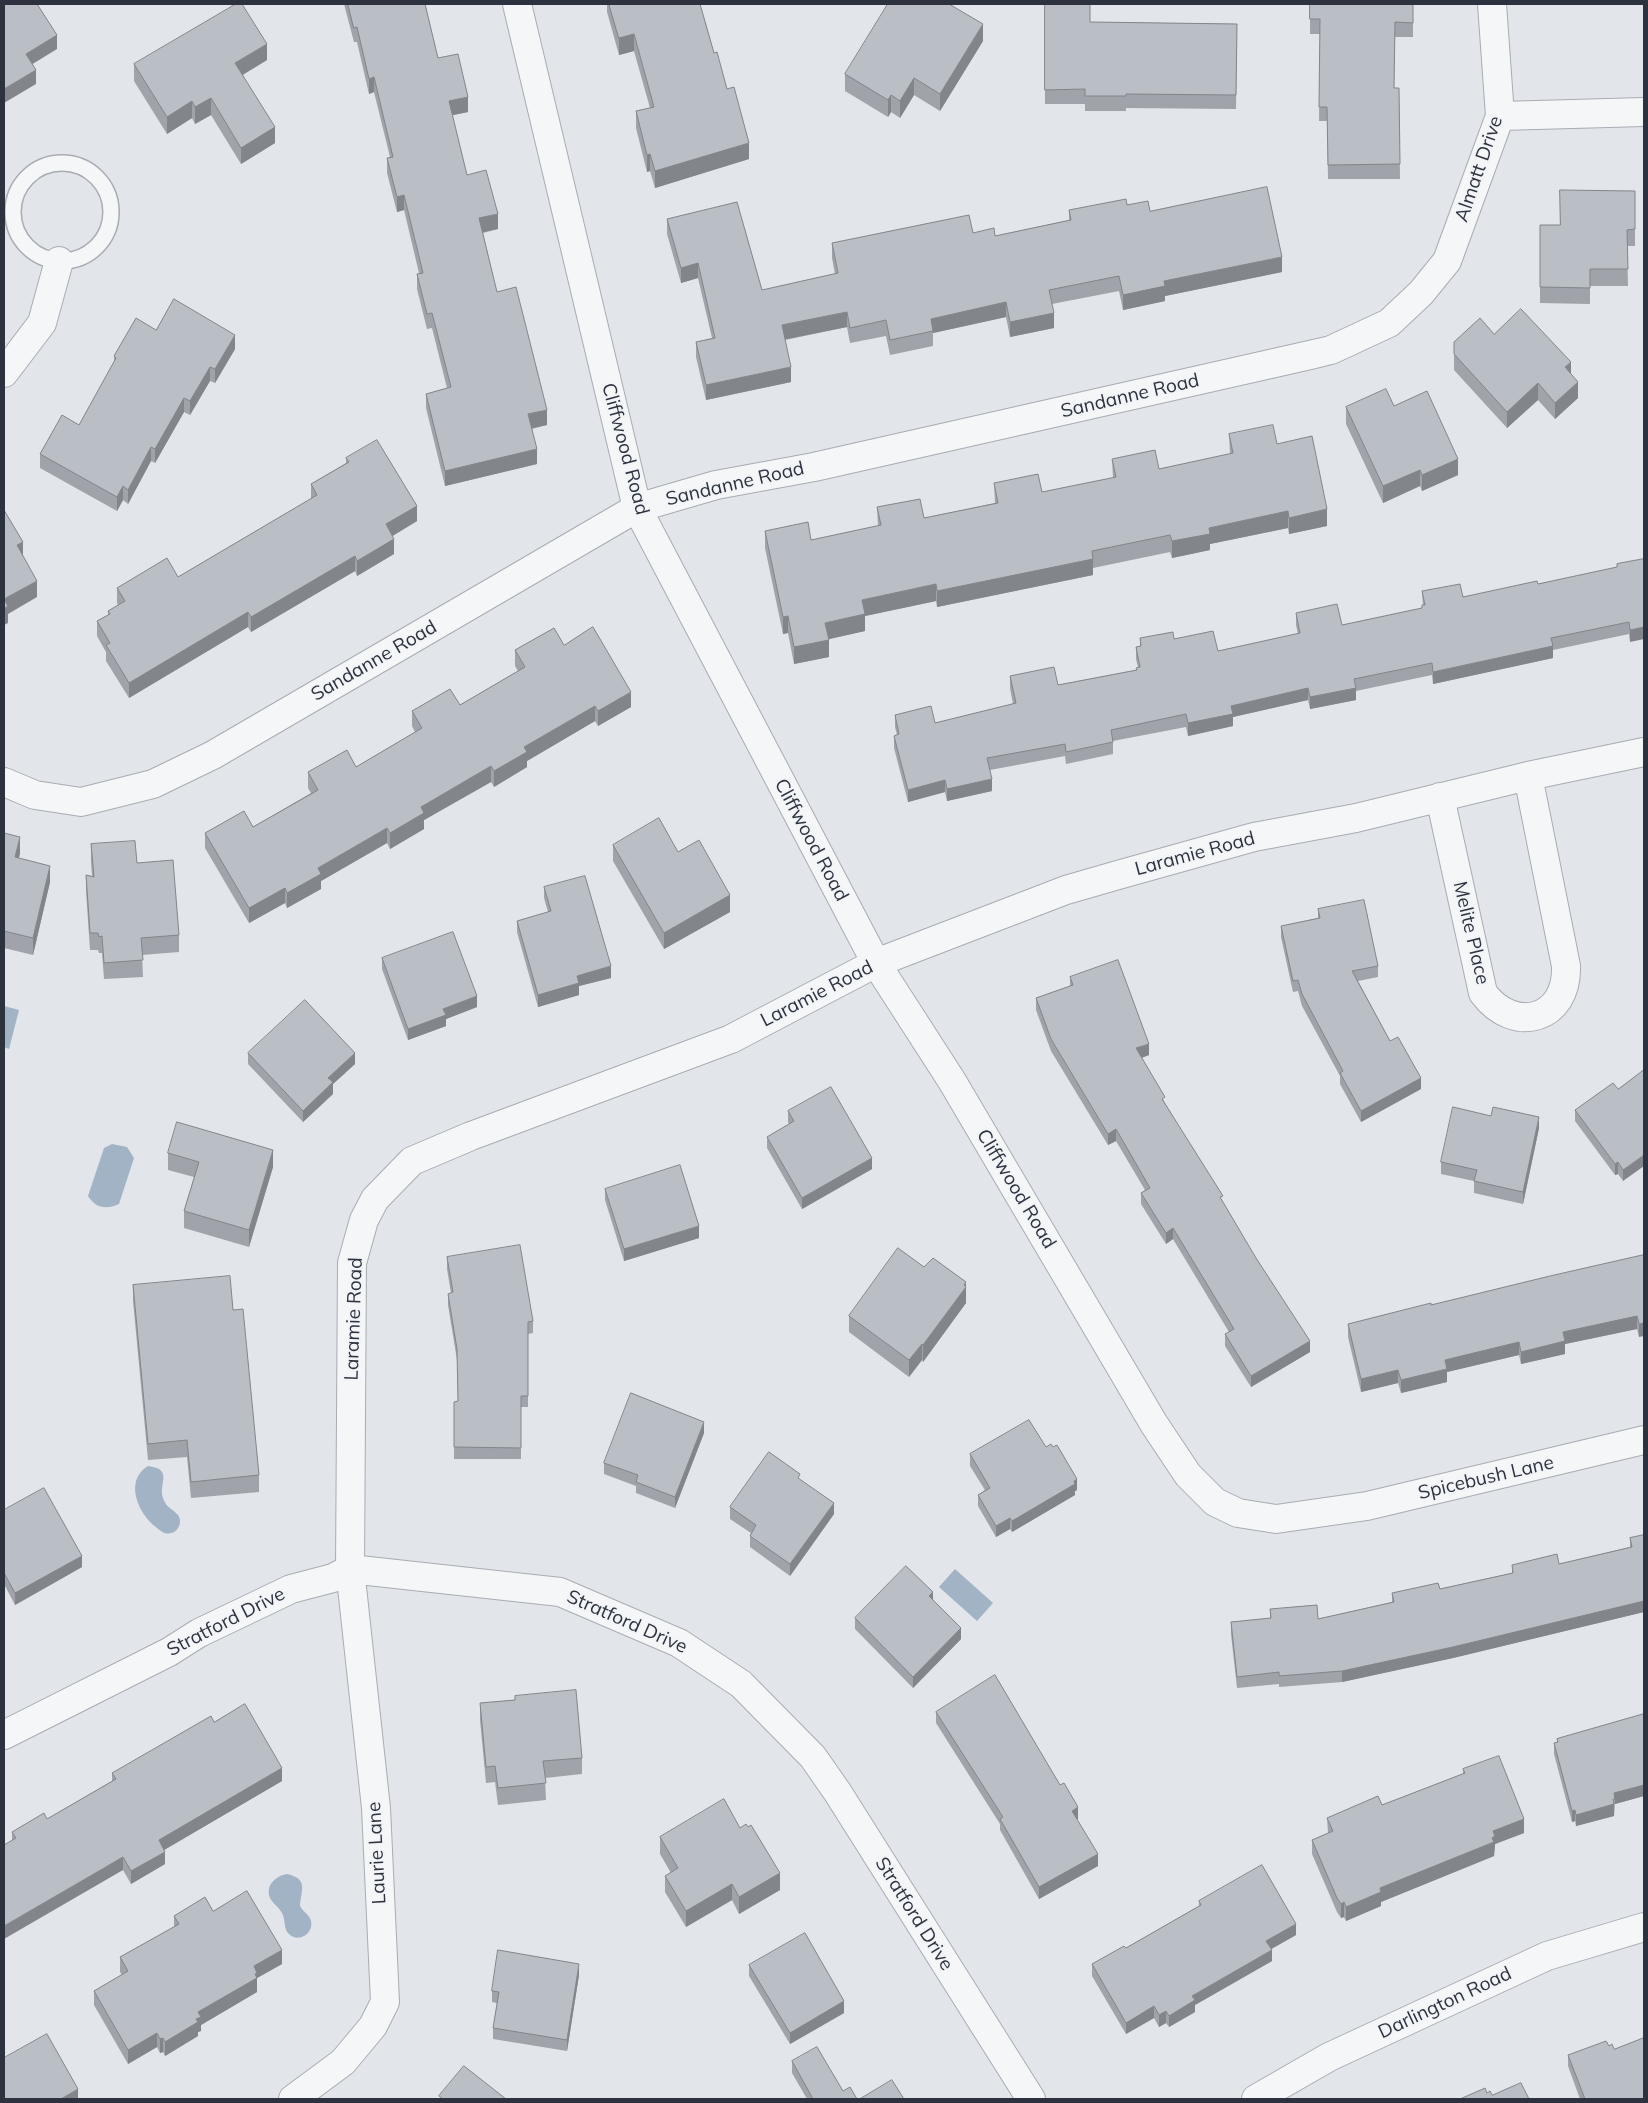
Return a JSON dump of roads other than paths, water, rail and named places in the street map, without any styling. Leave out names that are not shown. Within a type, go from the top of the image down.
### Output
[{"type":"street","name":"Cliffwood Road","points":[[517,4],[636,508],[876,963],[952,1081],[1154,1424],[1188,1475],[1215,1502],[1238,1513],[1276,1519],[1328,1512]]},
{"type":"street","name":"Almatt Drive","points":[[1421,292],[1446,261],[1500,116],[1492,4]]},
{"type":"street","points":[[1500,116],[1644,112]]},
{"type":"street","points":[[4,373],[42,323],[58,261]]},
{"type":"street","name":"Sandanne Road","points":[[4,782],[35,795],[81,802],[153,784],[213,755],[636,508],[716,485],[814,467],[1310,356],[1331,350],[1390,324],[1421,292]]},
{"type":"street","name":"Laramie Road","points":[[350,1569],[352,1264],[364,1220],[375,1199],[412,1161],[471,1136],[731,1039],[876,963],[1066,890],[1254,837],[1356,818],[1528,776],[1644,752]]},
{"type":"street","name":"Melite Place","points":[[1440,797],[1483,993],[1492,1004],[1504,1013],[1519,1017],[1533,1016],[1545,1012],[1556,1003],[1563,992],[1566,966],[1528,776]]},
{"type":"street","name":"Spicebush Lane","points":[[1328,1512],[1367,1506],[1644,1440]]},
{"type":"street","name":"Stratford Drive","points":[[4,1735],[169,1652],[199,1633],[291,1589],[333,1578],[350,1569],[560,1592],[679,1643],[741,1684],[813,1757],[838,1792],[1031,2099]]},
{"type":"street","name":"Laurie Lane","points":[[293,2099],[343,2062],[373,2026],[385,2002],[376,1808],[350,1569]]},
{"type":"street","name":"Darlington Road","points":[[1256,2099],[1329,2057],[1547,1956],[1644,1927]]},
{"type":"lane","points":[[66,163],[82,167],[96,177],[106,191],[111,207],[110,224],[102,239],[91,251],[76,259],[58,261],[43,257],[30,249],[20,238],[14,223],[12,208],[16,192],[24,180],[36,170],[50,164],[66,163]]},
{"type":"water","points":[[4,1006],[19,1010],[9,1049],[4,1047]]},
{"type":"water","points":[[112,1144],[127,1147],[134,1158],[119,1204],[101,1207],[88,1196],[104,1148]]},
{"type":"water","points":[[148,1466],[161,1470],[163,1474],[162,1493],[164,1501],[178,1515],[180,1521],[179,1526],[174,1532],[163,1532],[150,1522],[144,1515],[136,1498],[136,1480],[140,1472]]},
{"type":"water","points":[[955,1569],[993,1603],[977,1621],[939,1587]]},
{"type":"water","points":[[287,1874],[294,1876],[301,1882],[300,1906],[311,1921],[308,1933],[297,1938],[287,1932],[282,1913],[271,1900],[269,1893],[272,1882]]}]
